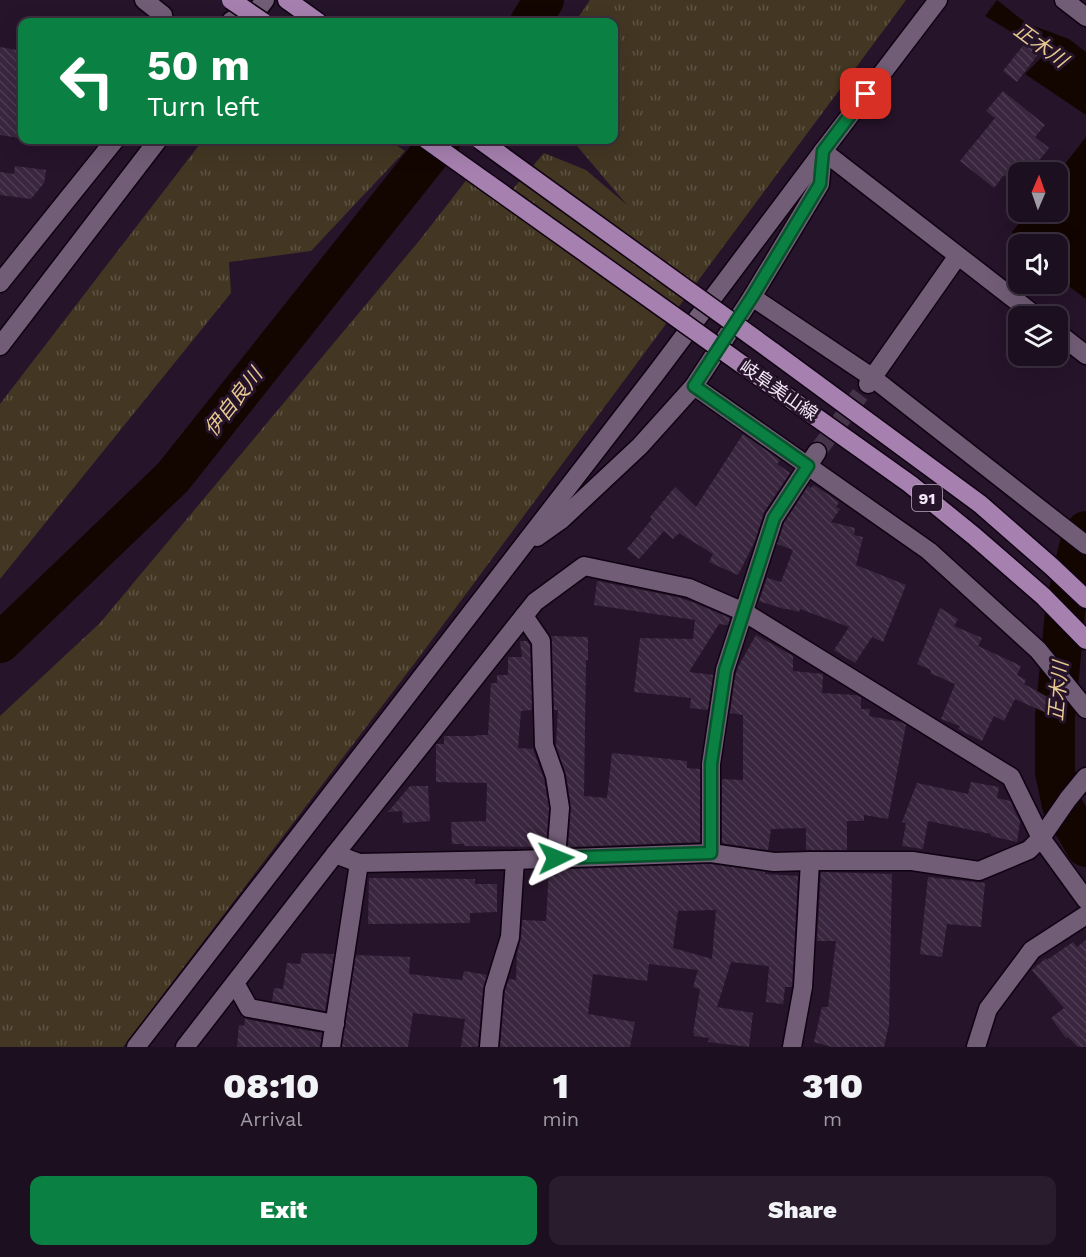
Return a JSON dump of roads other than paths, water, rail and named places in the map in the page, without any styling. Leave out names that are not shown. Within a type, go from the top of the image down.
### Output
[{"type":"main road","points":[[231,0],[257,18]]},
{"type":"main road","points":[[287,0],[312,18]]},
{"type":"main road","name":"岐阜美山線","points":[[433,144],[910,484],[1043,596],[1086,640]]},
{"type":"main road","name":"岐阜美山線","points":[[486,144],[980,504],[1086,600]]},
{"type":"street","points":[[144,0],[163,15],[163,18]]},
{"type":"street","points":[[241,18],[265,0]]},
{"type":"street","points":[[136,1047],[524,546],[938,0]]},
{"type":"street","points":[[1064,0],[1086,17]]},
{"type":"street","points":[[0,284],[112,144]]},
{"type":"street","points":[[0,346],[155,144]]},
{"type":"street","points":[[823,151],[1023,306]]},
{"type":"street","points":[[524,546],[561,520],[640,447],[694,386],[752,297],[820,184],[823,151]]},
{"type":"street","points":[[871,381],[957,256]]},
{"type":"street","points":[[752,297],[871,381],[1086,545]]},
{"type":"street","points":[[1068,341],[1086,355]]},
{"type":"street","points":[[694,386],[813,459],[929,551],[1038,650],[1086,709]]},
{"type":"street","points":[[711,853],[711,764],[725,670],[774,518],[813,459]]},
{"type":"street","points":[[185,1047],[535,602],[584,566],[689,588],[744,612],[1011,777],[1041,838],[1086,900]]},
{"type":"street","points":[[524,616],[541,641],[544,745],[555,776],[560,808],[556,858]]},
{"type":"street","points":[[335,854],[359,863],[711,853],[774,862],[912,861],[979,871],[1029,850],[1041,838],[1086,777]]},
{"type":"street","points":[[489,1047],[494,989],[510,937],[515,860]]},
{"type":"street","points":[[792,1047],[803,987],[810,861]]},
{"type":"street","points":[[331,1047],[359,863]]},
{"type":"street","points":[[976,1047],[988,1009],[1032,950],[1086,915]]},
{"type":"street","points":[[235,983],[249,1008],[335,1024]]},
{"type":"water","points":[[997,0],[1026,23],[1069,39],[1086,52],[1086,115],[1025,74],[1046,53],[985,16]]},
{"type":"water","points":[[1086,137],[1086,299],[1068,286],[1068,234],[1012,234],[1012,232],[1020,222],[1068,222],[1067,162]]},
{"type":"waterway","name":"伊自良川","points":[[533,18],[544,0]]},
{"type":"waterway","name":"伊自良川","points":[[0,643],[173,477],[438,144]]},
{"type":"waterway","name":"正木川","points":[[1086,531],[1080,543],[1066,603],[1055,717],[1055,772],[1062,805],[1086,847]]},
{"type":"tunnel","points":[[817,452],[868,384]]}]
